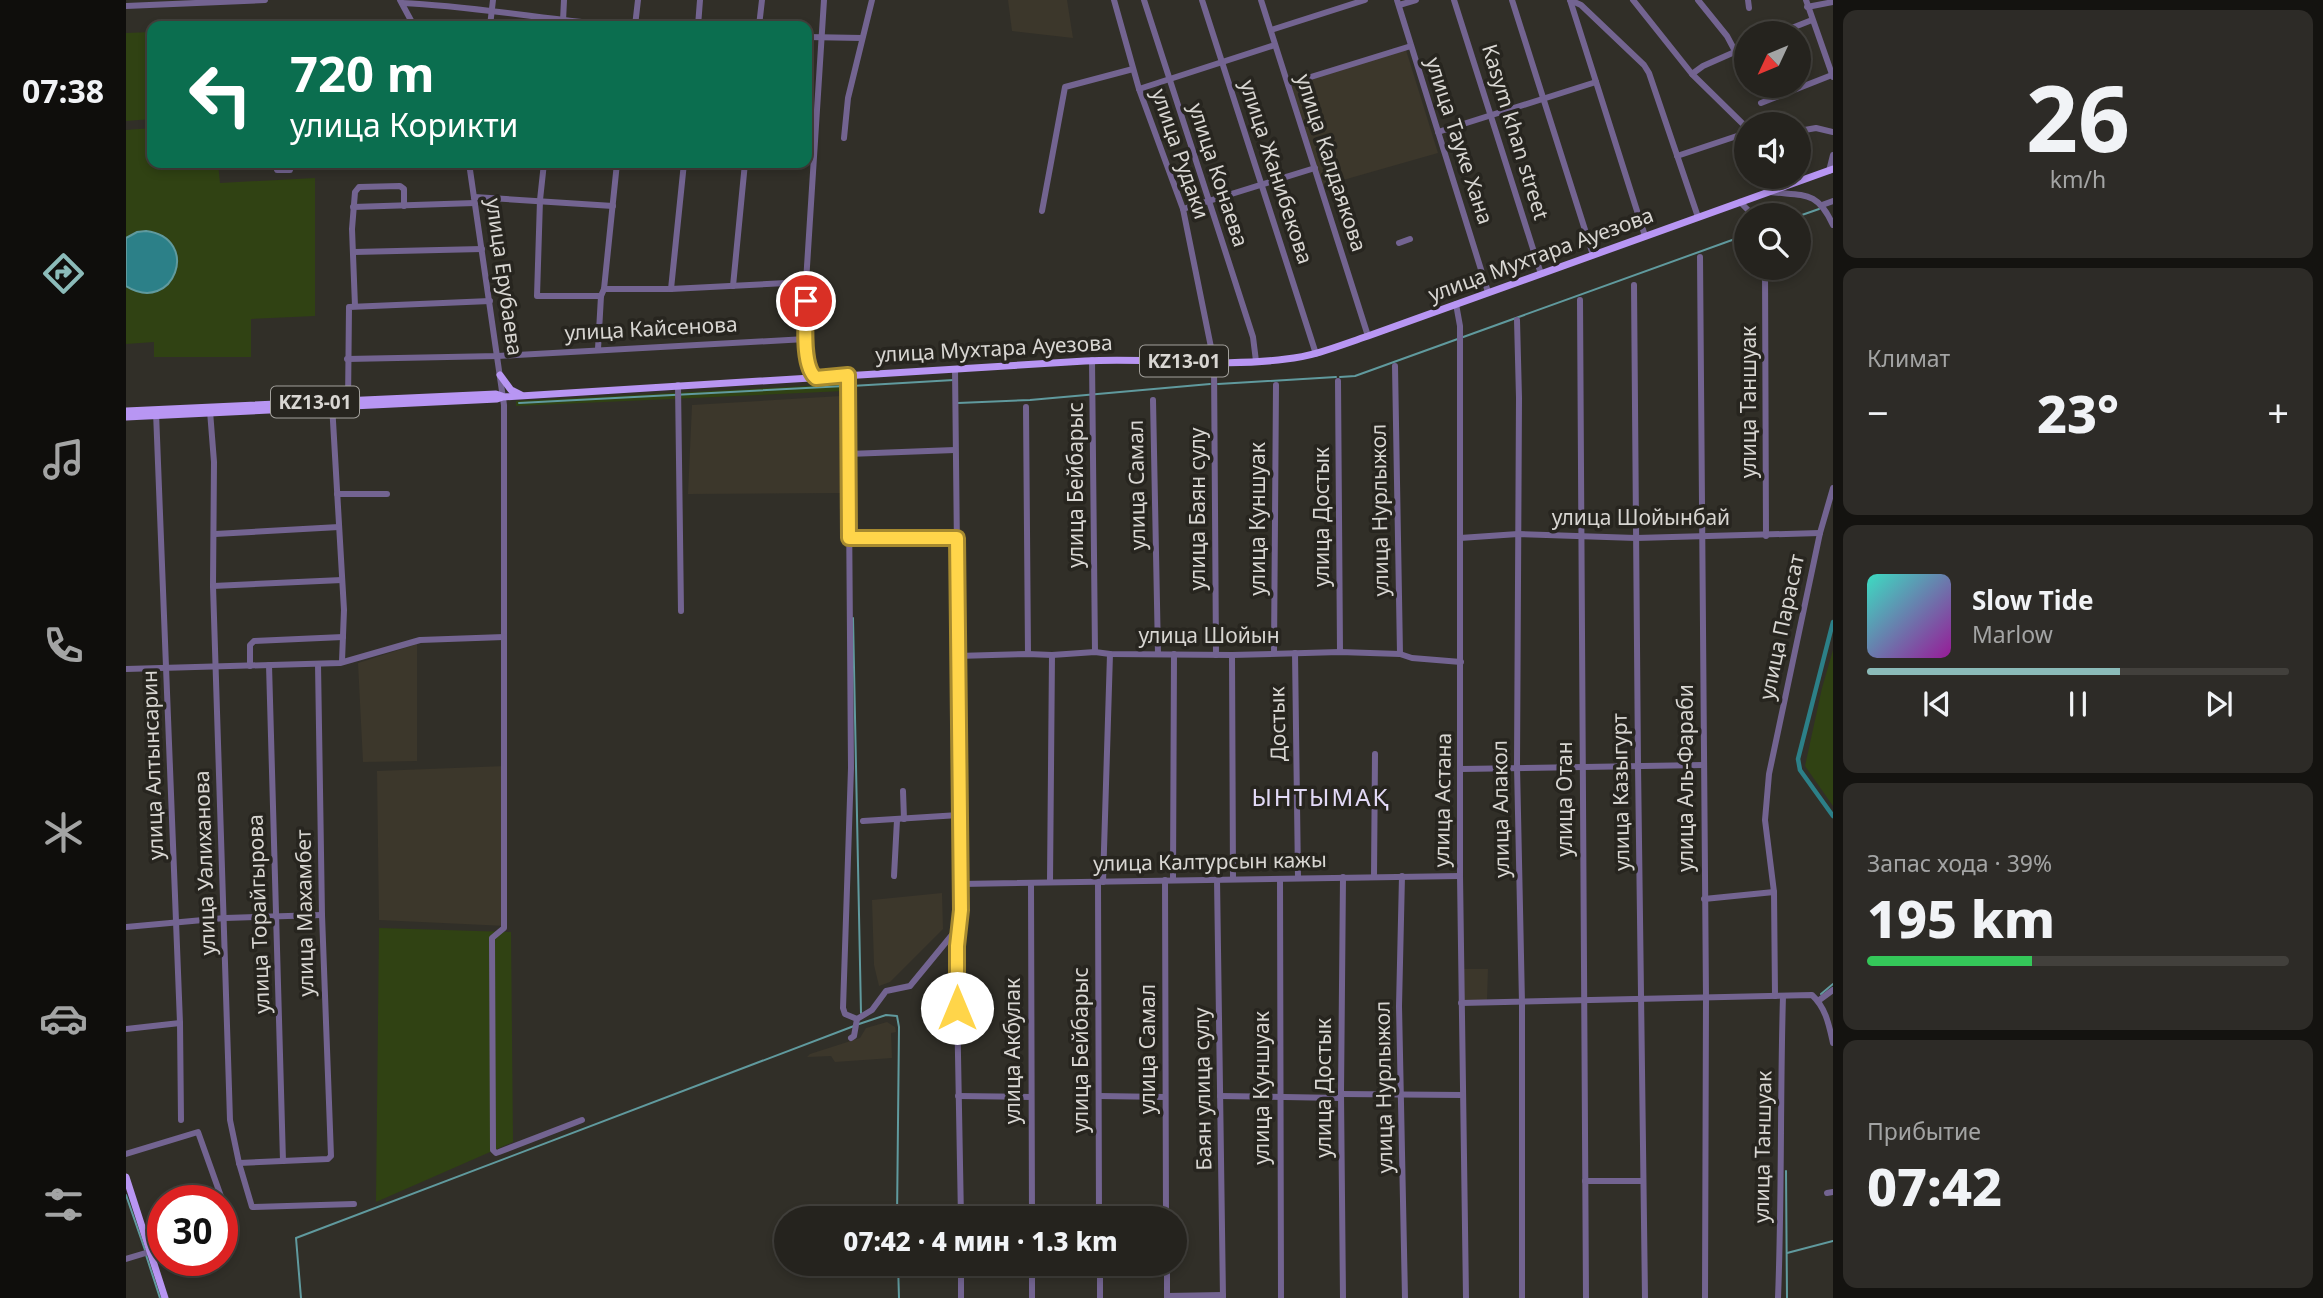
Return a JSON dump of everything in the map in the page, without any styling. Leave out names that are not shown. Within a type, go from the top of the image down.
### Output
[{"type":"main road","name":"улица Мухтара Ауезова","points":[[1811,175],[1831,170]]},
{"type":"main road","name":"улица Мухтара Ауезова","points":[[348,403],[497,399],[522,395],[678,392],[848,375],[955,373],[1092,360],[1214,362],[1285,359],[1316,354],[1368,336],[1774,189]]},
{"type":"main road","points":[[489,394],[500,375]]},
{"type":"main road","points":[[500,375],[511,390],[522,395]]},
{"type":"main road","name":"улица Мухтара Ауезова","points":[[126,418],[210,409],[489,394],[503,397]]},
{"type":"main road","name":"улица Мухтара Ауезова","points":[[126,411],[156,413]]},
{"type":"main road","points":[[126,1177],[147,1245]]},
{"type":"main road","points":[[157,1276],[165,1298]]},
{"type":"street","points":[[126,6],[265,0]]},
{"type":"street","points":[[491,21],[493,0]]},
{"type":"street","points":[[560,21],[564,0]]},
{"type":"street","points":[[636,21],[638,0]]},
{"type":"street","points":[[699,21],[701,0]]},
{"type":"street","points":[[760,21],[762,0]]},
{"type":"street","points":[[816,378],[811,374],[808,363],[806,282],[824,0]]},
{"type":"street","points":[[844,138],[848,98],[872,0]]},
{"type":"street","name":"улица Рудаки","points":[[1114,0],[1139,89],[1183,209],[1214,362]]},
{"type":"street","name":"улица Конаева","points":[[1144,0],[1253,337],[1256,361]]},
{"type":"street","name":"улица Жанибекова","points":[[1202,0],[1316,354]]},
{"type":"street","name":"улица Калдаякова","points":[[1261,0],[1368,336]]},
{"type":"street","points":[[1271,30],[1365,0]]},
{"type":"street","points":[[1398,3],[1416,0]]},
{"type":"street","name":"Kasym khan street","points":[[1454,0],[1541,274]]},
{"type":"street","points":[[1512,0],[1593,255]]},
{"type":"street","points":[[1570,0],[1645,236]]},
{"type":"street","points":[[1570,0],[1581,5],[1649,72],[1698,217]]},
{"type":"street","points":[[1633,0],[1692,74],[1734,115]]},
{"type":"street","points":[[1698,0],[1727,36],[1734,49]]},
{"type":"street","points":[[401,1],[492,10],[554,21]]},
{"type":"street","points":[[401,1],[411,21]]},
{"type":"street","points":[[1762,103],[1833,76],[1829,54],[1806,4],[1833,2]]},
{"type":"street","name":"улица Тауке Хана","points":[[1398,3],[1488,292]]},
{"type":"street","points":[[812,37],[862,38]]},
{"type":"street","points":[[1139,89],[1275,45]]},
{"type":"street","points":[[1288,84],[1411,46]]},
{"type":"street","points":[[1692,74],[1734,51]]},
{"type":"street","points":[[1042,211],[1065,87],[1133,69]]},
{"type":"street","points":[[1438,132],[1596,82]]},
{"type":"street","points":[[1811,129],[1833,132]]},
{"type":"street","points":[[1677,156],[1734,137]]},
{"type":"street","points":[[1831,170],[1833,155]]},
{"type":"street","name":"улица Ерубаева","points":[[470,168],[503,397],[504,928],[492,938],[493,1150],[499,1152],[582,1120]]},
{"type":"street","points":[[543,168],[536,294],[541,296],[806,282]]},
{"type":"street","points":[[598,349],[617,168]]},
{"type":"street","points":[[671,289],[683,168]]},
{"type":"street","points":[[733,286],[745,168]]},
{"type":"street","points":[[1183,209],[1315,168]]},
{"type":"street","points":[[348,403],[347,359],[352,307],[355,193],[359,187],[400,186],[404,190],[404,206]]},
{"type":"street","points":[[1769,192],[1813,197],[1833,223]]},
{"type":"street","points":[[353,207],[474,200],[540,200],[613,206]]},
{"type":"street","points":[[1823,207],[1833,201]]},
{"type":"street","points":[[1399,243],[1410,239]]},
{"type":"street","points":[[354,252],[482,249]]},
{"type":"street","name":"улица Аль-Фараби","points":[[1700,257],[1706,998],[1705,1298]]},
{"type":"street","name":"улица Таншуак","points":[[1765,280],[1766,536]]},
{"type":"street","name":"улица Казыгурт","points":[[1634,285],[1637,765],[1645,1298]]},
{"type":"street","name":"улица Отан","points":[[1580,300],[1586,1298]]},
{"type":"street","points":[[352,307],[490,301]]},
{"type":"street","name":"улица Астана","points":[[1456,304],[1460,338],[1460,876],[1466,1298]]},
{"type":"street","name":"улица Алакол","points":[[1517,320],[1517,766],[1522,1003],[1522,1298]]},
{"type":"street","name":"улица Кайсенова","points":[[347,359],[498,356],[806,339]]},
{"type":"street","name":"улица Бейбарыс","points":[[1092,360],[1094,652]]},
{"type":"street","name":"улица Баян сулу","points":[[1214,362],[1216,655]]},
{"type":"street","name":"улица Нурлыжол","points":[[1395,366],[1400,654]]},
{"type":"street","points":[[955,373],[961,884],[961,910],[957,928],[958,1096],[962,1149],[961,1206]]},
{"type":"street","points":[[848,375],[850,768],[843,1008],[845,1014],[857,1023]]},
{"type":"street","name":"улица Достык","points":[[1338,381],[1340,652]]},
{"type":"street","name":"улица Куншуак","points":[[1274,653],[1276,384]]},
{"type":"street","points":[[678,392],[681,611]]},
{"type":"street","name":"улица Самал","points":[[1153,400],[1158,654]]},
{"type":"street","points":[[332,404],[342,580],[342,661]]},
{"type":"street","points":[[1026,407],[1028,653]]},
{"type":"street","name":"улица Уалиханова","points":[[210,409],[214,463],[214,586],[229,1108],[239,1163],[254,1208],[354,1204]]},
{"type":"street","name":"улица Алтынсарин","points":[[156,413],[180,1023],[181,1120]]},
{"type":"street","points":[[849,454],[955,450]]},
{"type":"street","name":"улица Парасат","points":[[1769,774],[1820,533],[1833,488]]},
{"type":"street","points":[[337,494],[387,494]]},
{"type":"street","points":[[215,534],[339,527]]},
{"type":"street","name":"улица Шойынбай","points":[[1460,538],[1518,534],[1636,538],[1820,533]]},
{"type":"street","points":[[849,538],[957,538]]},
{"type":"street","points":[[214,586],[342,580]]},
{"type":"street","points":[[250,666],[250,645],[254,641],[343,637]]},
{"type":"street","points":[[126,668],[318,664],[342,661],[420,640],[504,637]]},
{"type":"street","name":"улица Шойын","points":[[957,656],[1094,652],[1232,655],[1340,652],[1400,654],[1412,658],[1461,662]]},
{"type":"street","name":"Достык","points":[[1295,653],[1297,878]]},
{"type":"street","points":[[1101,882],[1110,654]]},
{"type":"street","points":[[1173,880],[1174,654]]},
{"type":"street","points":[[1050,882],[1052,655]]},
{"type":"street","points":[[1232,655],[1233,879]]},
{"type":"street","name":"улица Махамбет","points":[[283,1161],[328,1159],[331,1156],[322,915],[318,664]]},
{"type":"street","name":"улица Торайгырова","points":[[269,665],[283,1161]]},
{"type":"street","points":[[1374,877],[1375,754]]},
{"type":"street","points":[[1461,769],[1703,765]]},
{"type":"street","name":"улица Таншуак","points":[[1769,774],[1765,820],[1774,892],[1779,996],[1779,1298]]},
{"type":"street","points":[[894,876],[903,791]]},
{"type":"street","points":[[863,821],[959,816]]},
{"type":"street","name":"улица Нурлыжол","points":[[1402,876],[1399,1006],[1405,1298]]},
{"type":"street","name":"улица Калтурсын кажы","points":[[961,884],[1460,876]]},
{"type":"street","name":"улица Достык","points":[[1343,877],[1343,1298]]},
{"type":"street","name":"улица Куншуак","points":[[1280,878],[1281,1298]]},
{"type":"street","name":"Баян улица сулу","points":[[1217,879],[1223,1297]]},
{"type":"street","name":"улица Самал","points":[[1165,880],[1166,1206]]},
{"type":"street","name":"улица Бейбарыс","points":[[1099,1206],[1101,882]]},
{"type":"street","name":"улица Акбулак","points":[[1031,883],[1032,1206]]},
{"type":"street","points":[[1704,899],[1774,892]]},
{"type":"street","points":[[126,927],[225,918],[322,915]]},
{"type":"street","points":[[851,1038],[857,1023],[872,1010],[886,991],[910,986],[957,928]]},
{"type":"street","points":[[1818,1001],[1833,990]]},
{"type":"street","points":[[1461,1003],[1812,995],[1828,1020],[1833,1043]]},
{"type":"street","points":[[126,1029],[180,1023]]},
{"type":"street","points":[[1220,1097],[1462,1095]]},
{"type":"street","points":[[958,1096],[1031,1097]]},
{"type":"street","points":[[1099,1096],[1165,1097]]},
{"type":"street","points":[[126,1154],[198,1132],[217,1185]]},
{"type":"street","points":[[239,1163],[283,1161]]},
{"type":"street","points":[[1585,1181],[1643,1181]]},
{"type":"street","points":[[126,1258],[147,1253]]},
{"type":"street","points":[[961,1276],[961,1298]]},
{"type":"street","points":[[1032,1276],[1032,1298]]},
{"type":"street","points":[[1100,1276],[1100,1298]]},
{"type":"street","points":[[1167,1276],[1167,1297],[1223,1297]]},
{"type":"shaded area","points":[[1008,0],[1067,0],[1073,38],[1012,31]]},
{"type":"shaded area","points":[[1406,50],[1438,153],[1322,186],[1291,85]]},
{"type":"shaded area","points":[[841,396],[841,493],[688,494],[692,405]]},
{"type":"shaded area","points":[[417,644],[417,761],[363,762],[358,663]]},
{"type":"shaded area","points":[[506,766],[506,926],[379,920],[377,771]]},
{"type":"shaded area","points":[[942,893],[943,929],[890,982],[879,986],[874,965],[872,900]]},
{"type":"shaded area","points":[[1464,969],[1488,969],[1487,1000],[1464,1000]]},
{"type":"shaded area","points":[[887,1022],[895,1027],[896,1032],[891,1033],[892,1058],[835,1062],[831,1056],[807,1057],[860,1038],[866,1028]]},
{"type":"green space","points":[[147,32],[147,119],[126,121],[126,33]]},
{"type":"green space","points":[[147,128],[147,168],[218,168],[220,183],[315,178],[315,316],[251,319],[251,357],[154,357],[154,342],[126,344],[126,130]]},
{"type":"green space","points":[[844,384],[844,391],[516,406],[516,401]]},
{"type":"green space","points":[[1833,650],[1833,806],[1805,766]]},
{"type":"green space","points":[[379,928],[511,932],[513,1142],[376,1202]]},
{"type":"water","points":[[146,231],[163,237],[173,247],[177,259],[175,272],[168,284],[157,291],[143,293],[126,286],[126,238]]},
{"type":"waterway","points":[[1811,212],[1819,209]]},
{"type":"waterway","points":[[1340,377],[1355,376],[1734,239]]},
{"type":"waterway","points":[[1218,384],[1336,377]]},
{"type":"waterway","points":[[851,386],[954,380]]},
{"type":"waterway","points":[[958,403],[1030,400],[1210,384]]},
{"type":"waterway","points":[[519,403],[845,386]]},
{"type":"waterway","points":[[853,618],[861,1013]]},
{"type":"waterway","points":[[1833,622],[1798,759],[1800,770],[1833,816]]},
{"type":"waterway","points":[[1821,994],[1833,984]]},
{"type":"waterway","points":[[859,1024],[886,1015],[897,1016],[897,1206]]},
{"type":"waterway","points":[[301,1298],[296,1238],[854,1026]]},
{"type":"waterway","points":[[1786,1171],[1787,1298]]},
{"type":"waterway","points":[[126,1195],[145,1250]]},
{"type":"waterway","points":[[1787,1253],[1833,1241]]},
{"type":"waterway","points":[[146,1255],[160,1298]]},
{"type":"waterway","points":[[898,1276],[899,1298]]},
{"type":"district","name":"ЫНТЫМАҚ","points":[[1321,798]]},
{"type":"route","points":[[806,301],[806,339],[811,374],[816,378],[848,375],[849,538],[957,538],[961,910],[957,928],[957,1008]]}]
